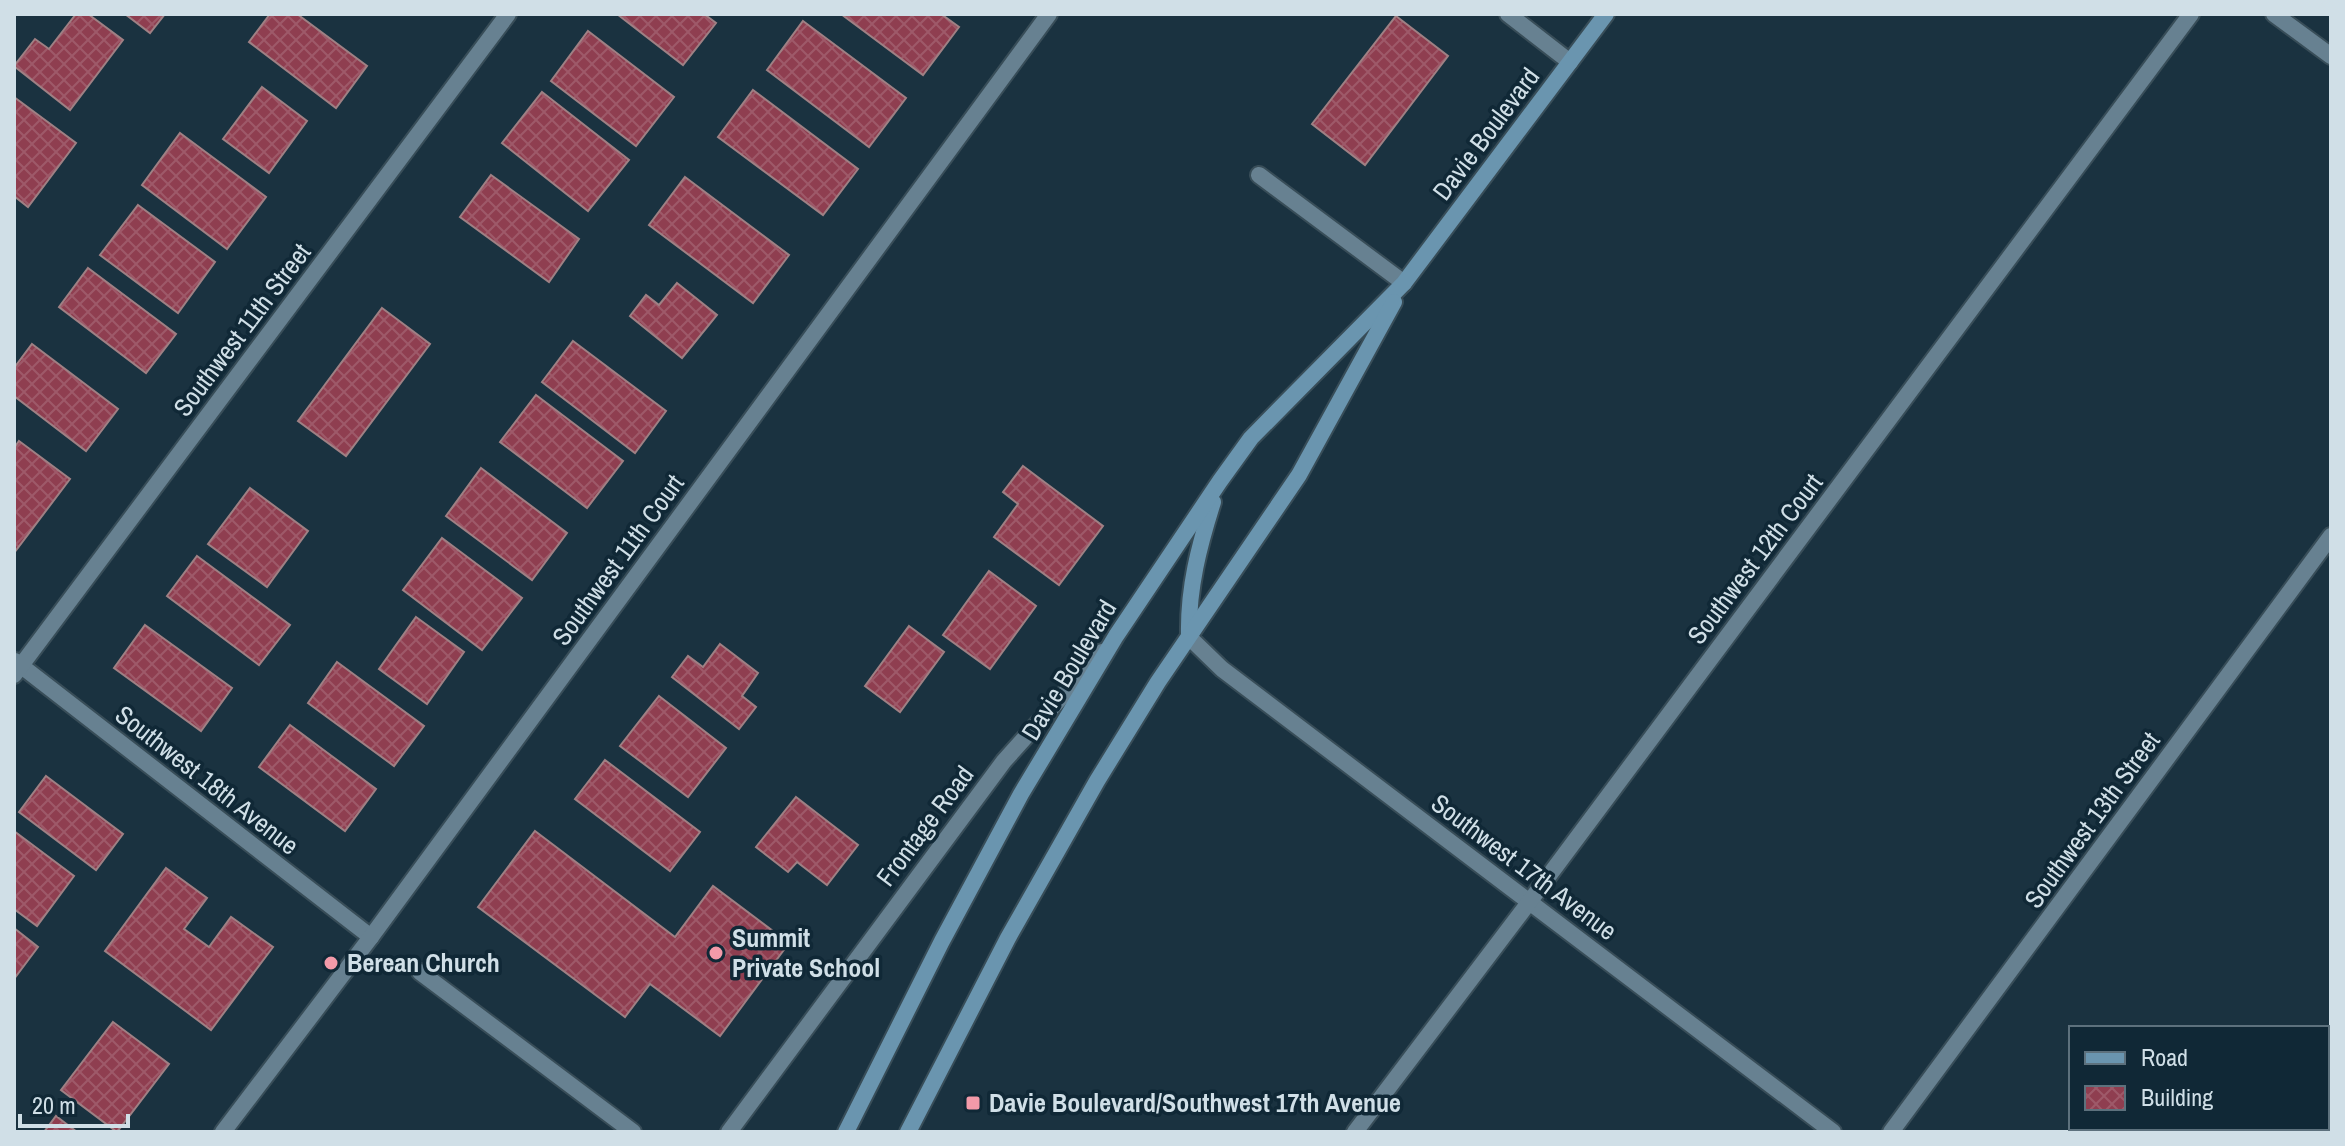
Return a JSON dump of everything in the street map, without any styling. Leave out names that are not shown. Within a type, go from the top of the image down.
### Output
[{"type":"main road","name":"Davie Boulevard","points":[[846,1132],[903,1015],[1021,794],[1116,636],[1220,481],[1251,438],[1404,283],[1606,14]]},
{"type":"main road","name":"Davie Boulevard","points":[[908,1132],[966,1016],[1051,860],[1130,725],[1299,475],[1404,283]]},
{"type":"main road","points":[[1189,637],[1196,555],[1220,481]]},
{"type":"street","name":"Southwest 11th Street","points":[[16,667],[508,14]]},
{"type":"street","name":"Southwest 11th Court","points":[[223,1132],[371,937],[1049,14]]},
{"type":"street","points":[[1508,14],[1570,62]]},
{"type":"street","name":"Southwest 12th Court","points":[[1355,1132],[2191,14]]},
{"type":"street","points":[[2274,14],[2331,56]]},
{"type":"street","points":[[1259,175],[1404,283]]},
{"type":"street","name":"Southwest 13th Street","points":[[1891,1132],[2331,536]]},
{"type":"street","name":"Frontage Road","points":[[729,1132],[1004,761],[1116,636]]},
{"type":"street","name":"Southwest 17th Avenue","points":[[1189,637],[1222,669],[1833,1132]]},
{"type":"street","name":"Southwest 18th Avenue","points":[[16,667],[371,937]]},
{"type":"street","points":[[420,972],[633,1132]]},
{"type":"building","points":[[76,14],[88,14],[123,40],[70,110],[14,66],[35,39],[49,49]]},
{"type":"building","points":[[125,14],[165,14],[150,33]]},
{"type":"building","points":[[270,14],[297,14],[367,66],[336,108],[249,42]]},
{"type":"building","points":[[617,14],[704,14],[716,23],[683,65]]},
{"type":"building","points":[[841,14],[941,14],[959,27],[923,75]]},
{"type":"building","points":[[1396,16],[1448,56],[1365,165],[1312,124]]},
{"type":"building","points":[[803,21],[906,98],[869,147],[767,70]]},
{"type":"building","points":[[588,31],[674,97],[636,146],[551,81]]},
{"type":"building","points":[[262,87],[307,121],[269,173],[223,139]]},
{"type":"building","points":[[753,90],[858,169],[823,215],[718,137]]},
{"type":"building","points":[[542,92],[629,160],[588,211],[502,143]]},
{"type":"building","points":[[14,97],[76,143],[28,207],[14,196]]},
{"type":"building","points":[[180,133],[266,197],[227,249],[142,185]]},
{"type":"building","points":[[491,175],[579,239],[549,282],[460,217]]},
{"type":"building","points":[[685,177],[789,255],[753,303],[649,225]]},
{"type":"building","points":[[138,205],[215,262],[178,313],[100,255]]},
{"type":"building","points":[[88,268],[176,334],[146,373],[59,307]]},
{"type":"building","points":[[677,283],[717,315],[682,358],[630,316],[646,295],[659,305]]},
{"type":"building","points":[[382,308],[430,344],[346,456],[298,421]]},
{"type":"building","points":[[573,341],[666,411],[635,453],[542,382]]},
{"type":"building","points":[[32,344],[118,409],[86,451],[14,396],[14,368]]},
{"type":"building","points":[[536,395],[623,461],[587,508],[500,442]]},
{"type":"building","points":[[19,441],[70,479],[14,553],[14,448]]},
{"type":"building","points":[[1023,466],[1103,526],[1059,585],[994,537],[1018,504],[1003,492]]},
{"type":"building","points":[[481,468],[567,533],[532,580],[446,516]]},
{"type":"building","points":[[250,488],[308,531],[267,587],[208,544]]},
{"type":"building","points":[[442,538],[522,598],[482,650],[403,590]]},
{"type":"building","points":[[197,556],[290,625],[259,665],[167,596]]},
{"type":"building","points":[[989,571],[1036,606],[990,669],[943,635]]},
{"type":"building","points":[[416,617],[464,652],[427,704],[379,669]]},
{"type":"building","points":[[145,625],[232,688],[201,731],[114,668]]},
{"type":"building","points":[[909,626],[944,652],[900,712],[865,686]]},
{"type":"building","points":[[720,644],[758,673],[742,696],[756,707],[739,729],[672,677],[688,656],[703,667]]},
{"type":"building","points":[[337,662],[424,726],[394,766],[308,703]]},
{"type":"building","points":[[659,696],[726,748],[688,797],[620,746]]},
{"type":"building","points":[[290,725],[376,789],[345,831],[259,767]]},
{"type":"building","points":[[605,760],[700,832],[670,871],[575,799]]},
{"type":"building","points":[[46,776],[123,834],[96,870],[19,812]]},
{"type":"building","points":[[796,797],[858,845],[827,885],[797,862],[788,872],[756,847]]},
{"type":"building","points":[[14,831],[74,876],[37,926],[14,909]]},
{"type":"building","points":[[535,831],[675,937],[713,886],[789,943],[720,1036],[650,984],[625,1017],[478,907]]},
{"type":"building","points":[[166,868],[207,898],[184,929],[209,947],[231,917],[273,947],[211,1030],[105,951]]},
{"type":"building","points":[[14,928],[38,947],[14,979]]},
{"type":"building","points":[[113,1022],[169,1064],[117,1132],[61,1090]]},
{"type":"building","points":[[56,1116],[77,1132],[44,1132]]},
{"type":"place","name":"Summit Private School","points":[[716,953]]},
{"type":"place","name":"Berean Church","points":[[331,963]]},
{"type":"place","name":"Davie Boulevard/Southwest 17th Avenue","points":[[973,1103]]}]
